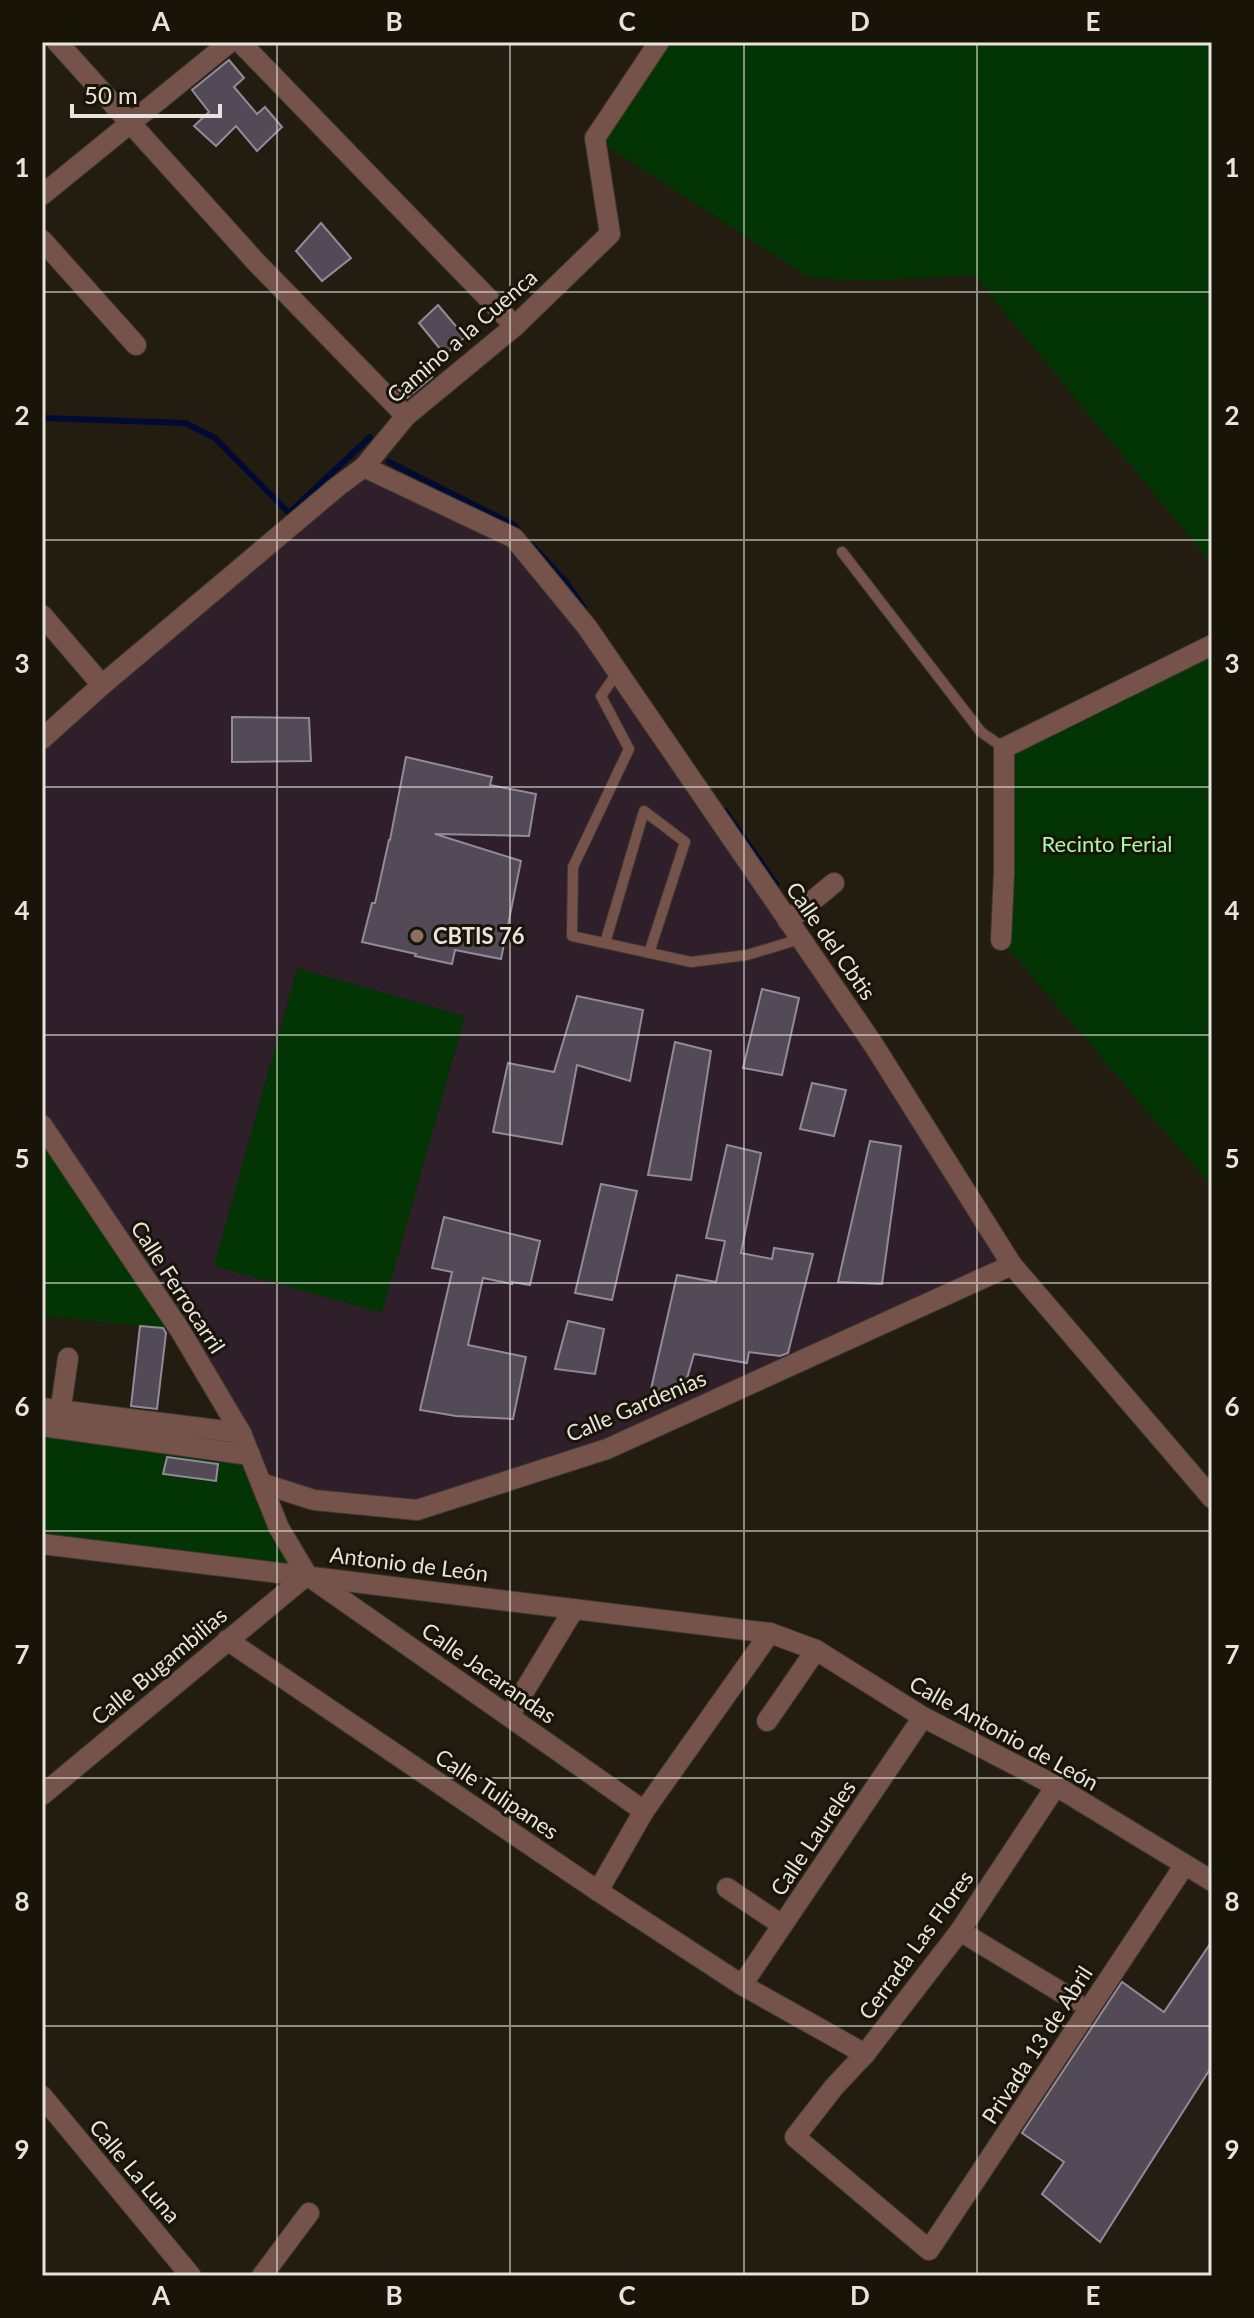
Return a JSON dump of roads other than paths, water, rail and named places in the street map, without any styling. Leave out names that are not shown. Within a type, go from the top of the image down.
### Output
[{"type":"street","points":[[57,42],[256,262],[406,416]]},
{"type":"street","points":[[42,195],[230,42]]},
{"type":"street","points":[[240,42],[515,326]]},
{"type":"street","name":"Camino a la Cuenca","points":[[42,739],[102,685],[364,467],[406,416],[515,326],[610,234],[595,138],[659,42]]},
{"type":"street","points":[[42,240],[136,345]]},
{"type":"street","name":"Calle del Cbtis","points":[[364,467],[514,538],[587,627],[873,1044],[1012,1265],[1212,1498]]},
{"type":"street","points":[[42,615],[102,685]]},
{"type":"street","points":[[1001,940],[1004,748],[1212,645]]},
{"type":"street","points":[[788,921],[834,883]]},
{"type":"street","name":"Calle Ferrocarril","points":[[42,1125],[180,1330],[241,1433],[279,1528],[307,1575]]},
{"type":"street","name":"Calle Gardenias","points":[[261,1483],[314,1500],[417,1510],[607,1449],[1012,1265]]},
{"type":"street","points":[[50,1418],[68,1358]]},
{"type":"street","points":[[50,1418],[241,1433]]},
{"type":"street","points":[[50,1418],[250,1455]]},
{"type":"street","name":"Antonio de León","points":[[42,1544],[770,1633]]},
{"type":"street","name":"Calle Bugambilias","points":[[42,1795],[307,1575]]},
{"type":"street","name":"Calle Jacarandas","points":[[307,1575],[644,1811]]},
{"type":"street","points":[[509,1716],[574,1609]]},
{"type":"street","points":[[598,1891],[644,1811],[770,1633]]},
{"type":"street","name":"Calle Antonio de León","points":[[770,1633],[816,1650],[923,1717],[1056,1786],[1212,1881]]},
{"type":"street","name":"Calle Tulipanes","points":[[227,1640],[742,1985]]},
{"type":"street","points":[[767,1721],[816,1650]]},
{"type":"street","name":"Calle Laureles","points":[[742,1985],[923,1717]]},
{"type":"street","name":"Cerrada Las Flores","points":[[742,1985],[865,2054],[960,1931],[1056,1786]]},
{"type":"street","name":"Privada 13 de Abril","points":[[865,2054],[834,2087],[795,2137],[929,2250],[1184,1866]]},
{"type":"street","points":[[727,1888],[782,1925]]},
{"type":"street","points":[[960,1931],[1074,2000]]},
{"type":"street","name":"Calle La Luna","points":[[42,2096],[191,2276]]},
{"type":"street","points":[[262,2276],[309,2213]]},
{"type":"lane","points":[[842,552],[981,732],[1004,748]]},
{"type":"lane","points":[[617,673],[601,696],[629,749],[573,867],[572,936],[691,962],[747,955],[800,939]]},
{"type":"lane","points":[[605,943],[644,811],[685,842],[649,953]]},
{"type":"waterway","points":[[42,418],[185,423],[215,438],[289,513],[370,437]]},
{"type":"waterway","points":[[389,462],[514,525],[520,532]]},
{"type":"waterway","points":[[533,546],[566,582],[584,608]]},
{"type":"waterway","points":[[725,811],[776,884]]},
{"type":"place","name":"CBTIS 76","points":[[417,936]]},
{"type":"park label","name":"Recinto Ferial","points":[[1107,844]]}]
